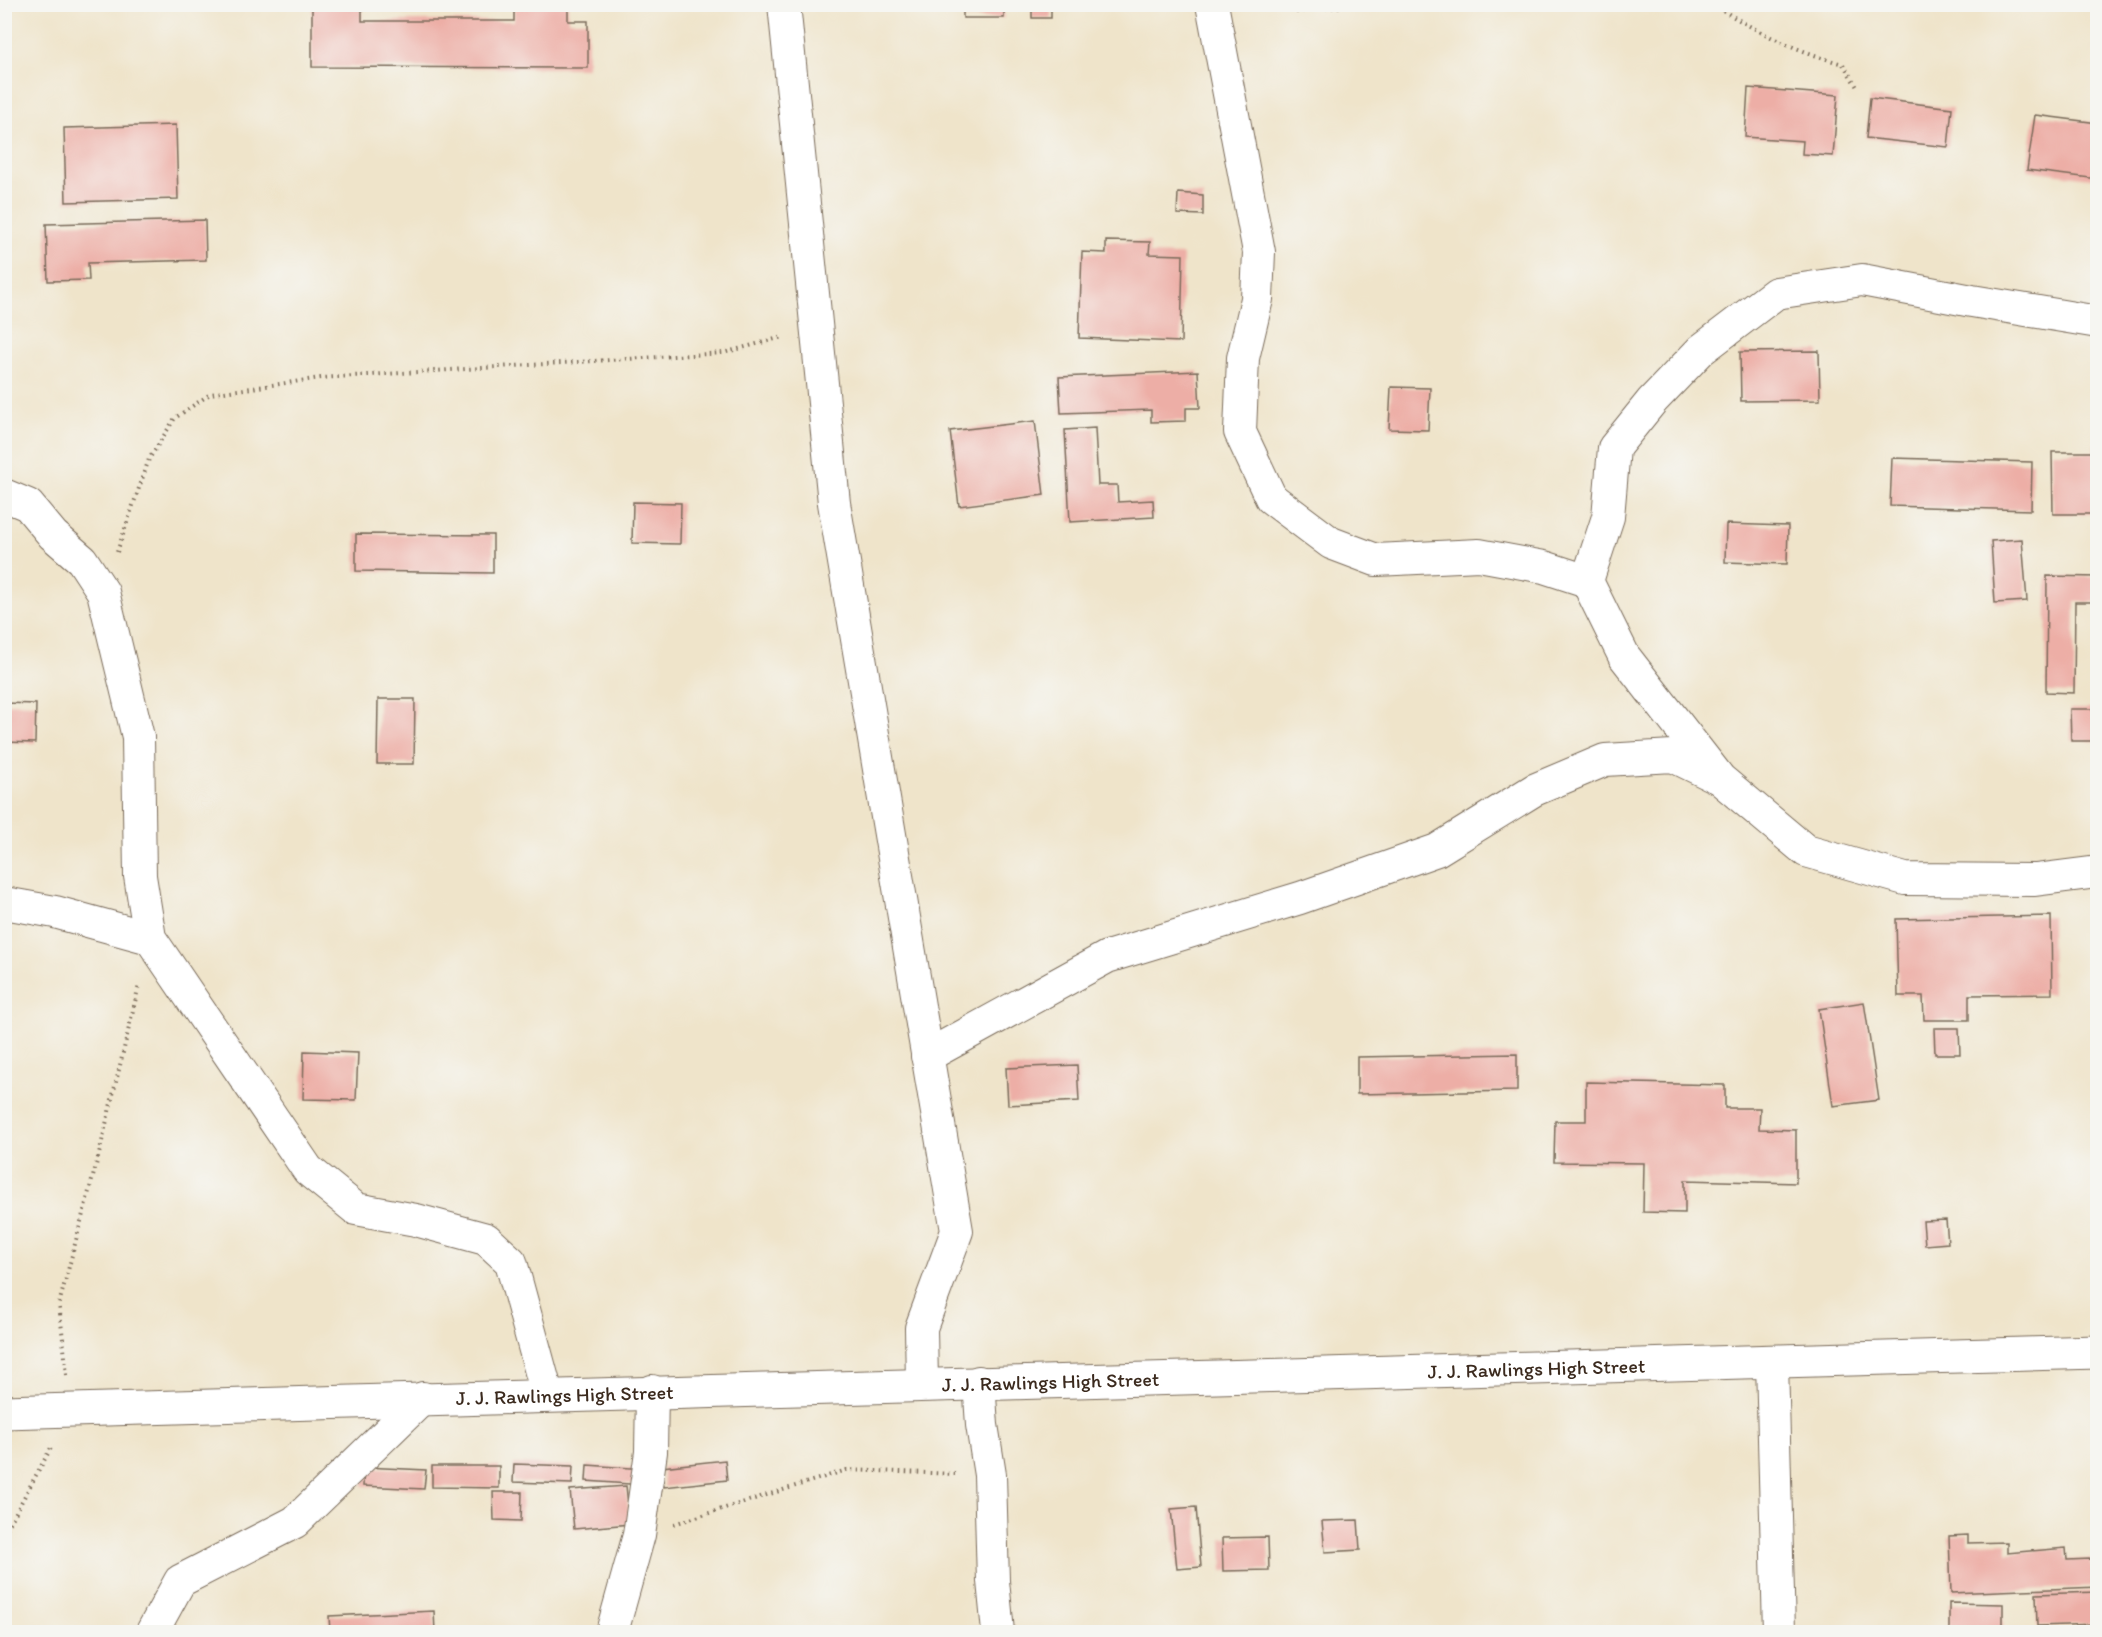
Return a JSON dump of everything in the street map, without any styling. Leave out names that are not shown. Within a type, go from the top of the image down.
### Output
[{"type":"main road","name":"J. J. Rawlings High Street","points":[[4,1412],[547,1394],[2097,1352]]},
{"type":"street","points":[[784,4],[834,503],[957,1231],[921,1328],[922,1384]]},
{"type":"street","points":[[1212,4],[1259,252],[1257,298],[1243,358],[1240,432],[1271,498],[1331,543],[1376,560],[1479,555],[1544,567],[1587,581]]},
{"type":"street","points":[[2097,322],[1972,302],[1862,280],[1776,293],[1701,350],[1652,401],[1614,448],[1608,517],[1587,581],[1624,656],[1720,779],[1806,851],[1905,879],[2035,880],[2097,872]]},
{"type":"street","points":[[4,495],[28,505],[52,535],[82,560],[103,592],[138,737],[140,876],[150,938],[308,1170],[356,1209],[416,1220],[486,1239],[510,1262],[547,1394]]},
{"type":"street","points":[[927,1056],[1107,957],[1300,898],[1437,850],[1534,790],[1605,760],[1673,756],[1720,779]]},
{"type":"street","points":[[4,903],[55,912],[150,938]]},
{"type":"street","points":[[1772,1362],[1779,1632]]},
{"type":"street","points":[[979,1382],[982,1425],[990,1475],[993,1581],[998,1632]]},
{"type":"street","points":[[612,1632],[639,1535],[651,1452],[652,1391]]},
{"type":"street","points":[[152,1632],[180,1581],[295,1522],[423,1398]]},
{"type":"path","points":[[1280,4],[1295,12],[1361,4]]},
{"type":"path","points":[[1713,4],[1751,29],[1812,55],[1843,64],[1857,87]]},
{"type":"path","points":[[103,592],[149,459],[175,418],[210,394],[321,378],[723,353],[773,341],[817,322]]},
{"type":"path","points":[[4,1534],[72,1410],[59,1304],[99,1154],[150,938]]},
{"type":"path","points":[[639,1535],[847,1470],[990,1475]]},
{"type":"building","points":[[312,4],[362,4],[362,21],[514,21],[514,4],[568,4],[568,21],[588,21],[588,68],[312,67]]},
{"type":"building","points":[[963,4],[1004,4],[1004,18],[963,18]]},
{"type":"building","points":[[1032,4],[1051,4],[1051,18],[1032,18]]},
{"type":"building","points":[[1748,88],[1838,95],[1833,156],[1802,154],[1803,141],[1745,137]]},
{"type":"building","points":[[1870,98],[1952,108],[1948,147],[1866,138]]},
{"type":"building","points":[[2035,115],[2098,123],[2098,179],[2027,170]]},
{"type":"building","points":[[176,125],[178,199],[66,202],[64,128]]},
{"type":"building","points":[[1178,193],[1203,195],[1203,215],[1177,214]]},
{"type":"building","points":[[205,220],[206,260],[88,263],[89,280],[48,281],[46,224]]},
{"type":"building","points":[[1106,241],[1150,242],[1149,254],[1183,255],[1181,342],[1079,338],[1082,252],[1106,253]]},
{"type":"building","points":[[1819,351],[1820,400],[1741,401],[1740,352]]},
{"type":"building","points":[[1198,371],[1200,408],[1186,408],[1186,421],[1151,422],[1151,410],[1061,413],[1059,377]]},
{"type":"building","points":[[1391,387],[1430,388],[1428,430],[1389,429]]},
{"type":"building","points":[[1035,421],[1044,495],[959,506],[950,431]]},
{"type":"building","points":[[1095,428],[1098,485],[1117,485],[1118,502],[1153,500],[1154,517],[1070,522],[1065,430]]},
{"type":"building","points":[[2094,444],[2098,444],[2098,514],[2053,514],[2052,452],[2094,452]]},
{"type":"building","points":[[1892,458],[2032,462],[2031,510],[1890,506]]},
{"type":"building","points":[[633,502],[681,503],[680,544],[632,543]]},
{"type":"building","points":[[1726,524],[1788,526],[1787,564],[1725,562]]},
{"type":"building","points":[[356,534],[493,535],[493,573],[356,571]]},
{"type":"building","points":[[2022,539],[2027,601],[1995,603],[1991,541]]},
{"type":"building","points":[[2047,576],[2098,577],[2098,602],[2075,602],[2074,693],[2046,692]]},
{"type":"building","points":[[378,699],[415,699],[414,764],[377,764]]},
{"type":"building","points":[[4,703],[36,704],[35,743],[4,742]]},
{"type":"building","points":[[2070,709],[2098,709],[2098,741],[2071,741]]},
{"type":"building","points":[[2051,916],[2052,994],[1969,995],[1969,1020],[1924,1020],[1923,996],[1898,996],[1896,919]]},
{"type":"building","points":[[1864,1002],[1879,1100],[1833,1106],[1819,1009]]},
{"type":"building","points":[[1934,1028],[1959,1028],[1960,1054],[1935,1054]]},
{"type":"building","points":[[304,1051],[358,1053],[356,1100],[303,1099]]},
{"type":"building","points":[[1517,1054],[1517,1091],[1357,1094],[1357,1057]]},
{"type":"building","points":[[1077,1065],[1079,1101],[1008,1105],[1006,1068]]},
{"type":"building","points":[[1586,1082],[1725,1085],[1725,1108],[1760,1108],[1759,1129],[1796,1130],[1796,1183],[1685,1180],[1685,1213],[1643,1212],[1644,1163],[1554,1162],[1555,1121],[1586,1121]]},
{"type":"building","points":[[1946,1220],[1948,1243],[1925,1245],[1923,1221]]},
{"type":"building","points":[[725,1460],[727,1480],[664,1487],[662,1467]]},
{"type":"building","points":[[514,1464],[573,1466],[572,1484],[513,1482]]},
{"type":"building","points":[[587,1465],[645,1469],[644,1485],[586,1481]]},
{"type":"building","points":[[432,1466],[499,1466],[499,1488],[432,1487]]},
{"type":"building","points":[[364,1467],[426,1470],[424,1489],[363,1486]]},
{"type":"building","points":[[626,1486],[630,1524],[574,1529],[570,1490]]},
{"type":"building","points":[[493,1492],[522,1492],[521,1521],[494,1520]]},
{"type":"building","points":[[1196,1507],[1201,1567],[1177,1569],[1171,1509]]},
{"type":"building","points":[[1358,1520],[1360,1550],[1325,1552],[1322,1521]]},
{"type":"building","points":[[1968,1535],[1968,1543],[2007,1542],[2007,1553],[2066,1548],[2067,1560],[2091,1559],[2091,1567],[2098,1567],[2098,1587],[1951,1593],[1949,1536]]},
{"type":"building","points":[[1268,1537],[1269,1570],[1223,1571],[1222,1538]]},
{"type":"building","points":[[2098,1592],[2098,1624],[2037,1626],[2036,1594]]},
{"type":"building","points":[[1949,1603],[2003,1604],[2003,1632],[1949,1632]]},
{"type":"building","points":[[434,1611],[435,1632],[330,1632],[329,1616]]}]
